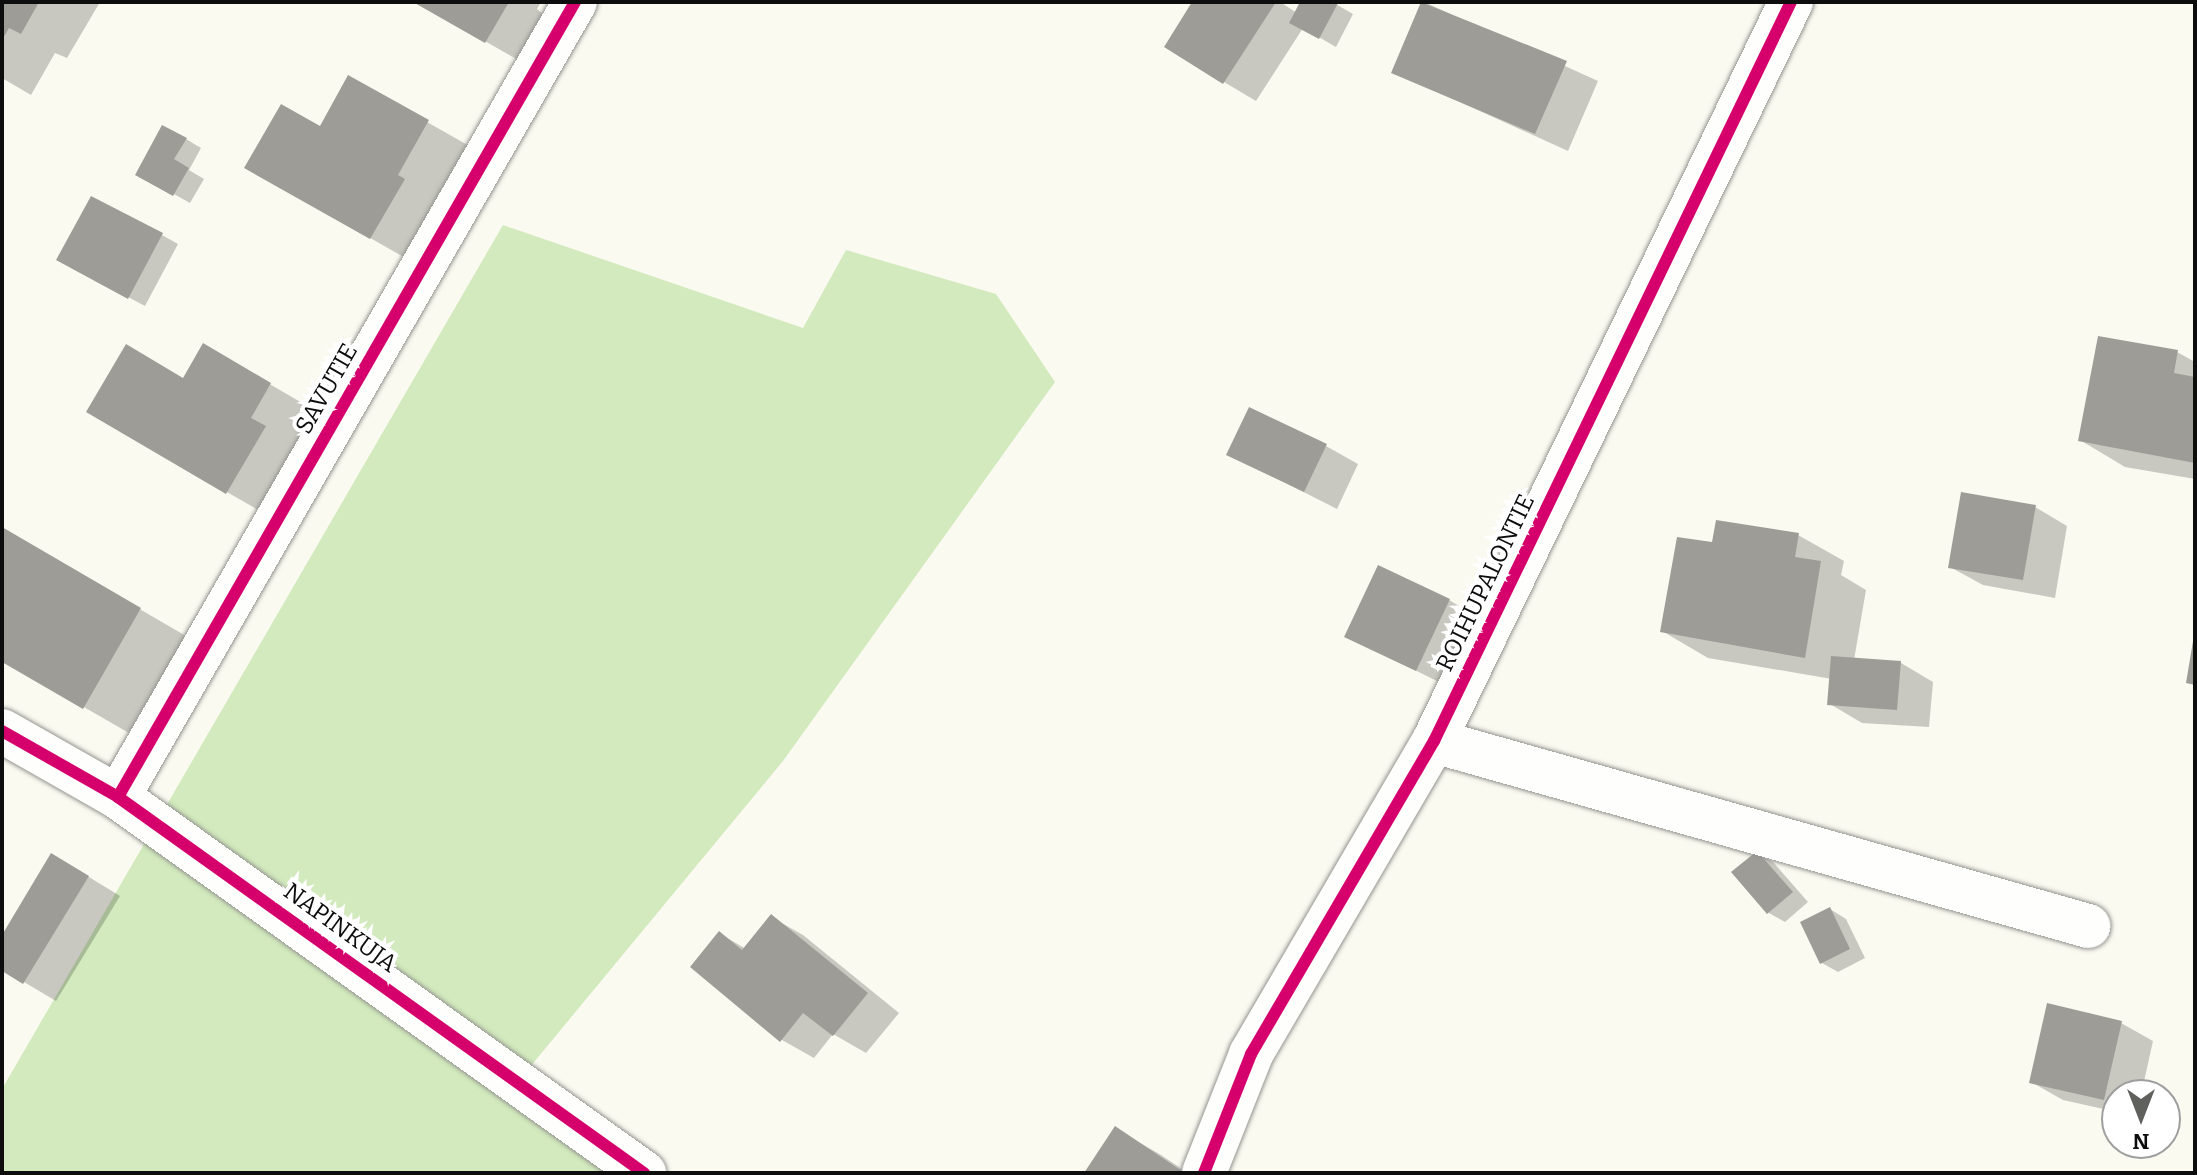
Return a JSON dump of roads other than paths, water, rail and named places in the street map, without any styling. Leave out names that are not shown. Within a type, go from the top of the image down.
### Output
[{"type":"street","name":"SAVUTIE","points":[[118,797],[575,2]]},
{"type":"street","name":"ROIHUPALONTIE","points":[[1204,1173],[1251,1054],[1434,741],[1791,2]]},
{"type":"street","name":"NAPINKUJA","points":[[2,731],[118,797],[644,1173]]},
{"type":"street","points":[[1434,741],[2088,926]]}]
